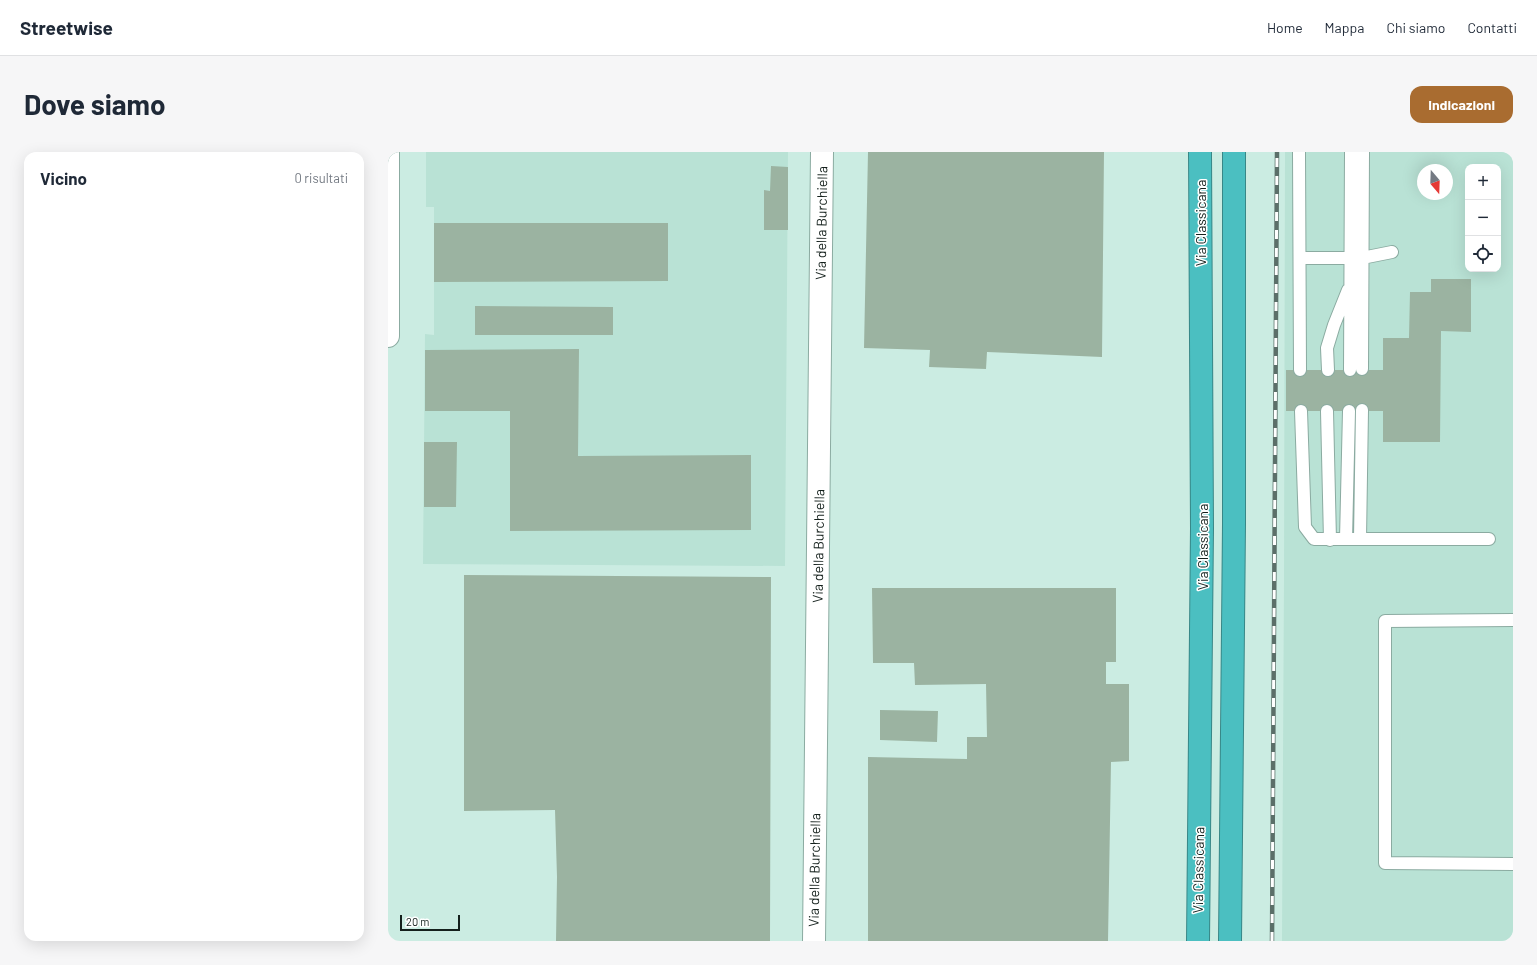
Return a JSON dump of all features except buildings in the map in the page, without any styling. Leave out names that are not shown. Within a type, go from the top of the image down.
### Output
[{"type":"highway","name":"Via Classicana","points":[[1198,941],[1202,528],[1200,152]]},
{"type":"highway","points":[[1230,941],[1234,524],[1234,152]]},
{"type":"street","points":[[388,152],[388,336]]},
{"type":"street","name":"Via della Burchiella","points":[[814,941],[822,152]]},
{"type":"lane","points":[[1299,152],[1300,370]]},
{"type":"lane","points":[[1328,370],[1327,348],[1334,325],[1351,284],[1357,258],[1351,152]]},
{"type":"lane","points":[[1351,284],[1356,369],[1357,258],[1363,152]]},
{"type":"lane","points":[[1300,258],[1357,258],[1392,252]]},
{"type":"lane","points":[[1360,539],[1362,410]]},
{"type":"lane","points":[[1301,411],[1305,527],[1314,539],[1489,539]]},
{"type":"lane","points":[[1327,411],[1330,540]]},
{"type":"lane","points":[[1346,539],[1349,411]]},
{"type":"lane","points":[[1513,620],[1385,621],[1385,863],[1513,864]]},
{"type":"shaded area","points":[[426,152],[788,152],[785,566],[423,564],[425,334],[434,335],[434,207],[426,207]]},
{"type":"shaded area","points":[[1285,152],[1513,152],[1513,941],[1282,941]]},
{"type":"railway","points":[[1272,941],[1277,152]]}]
